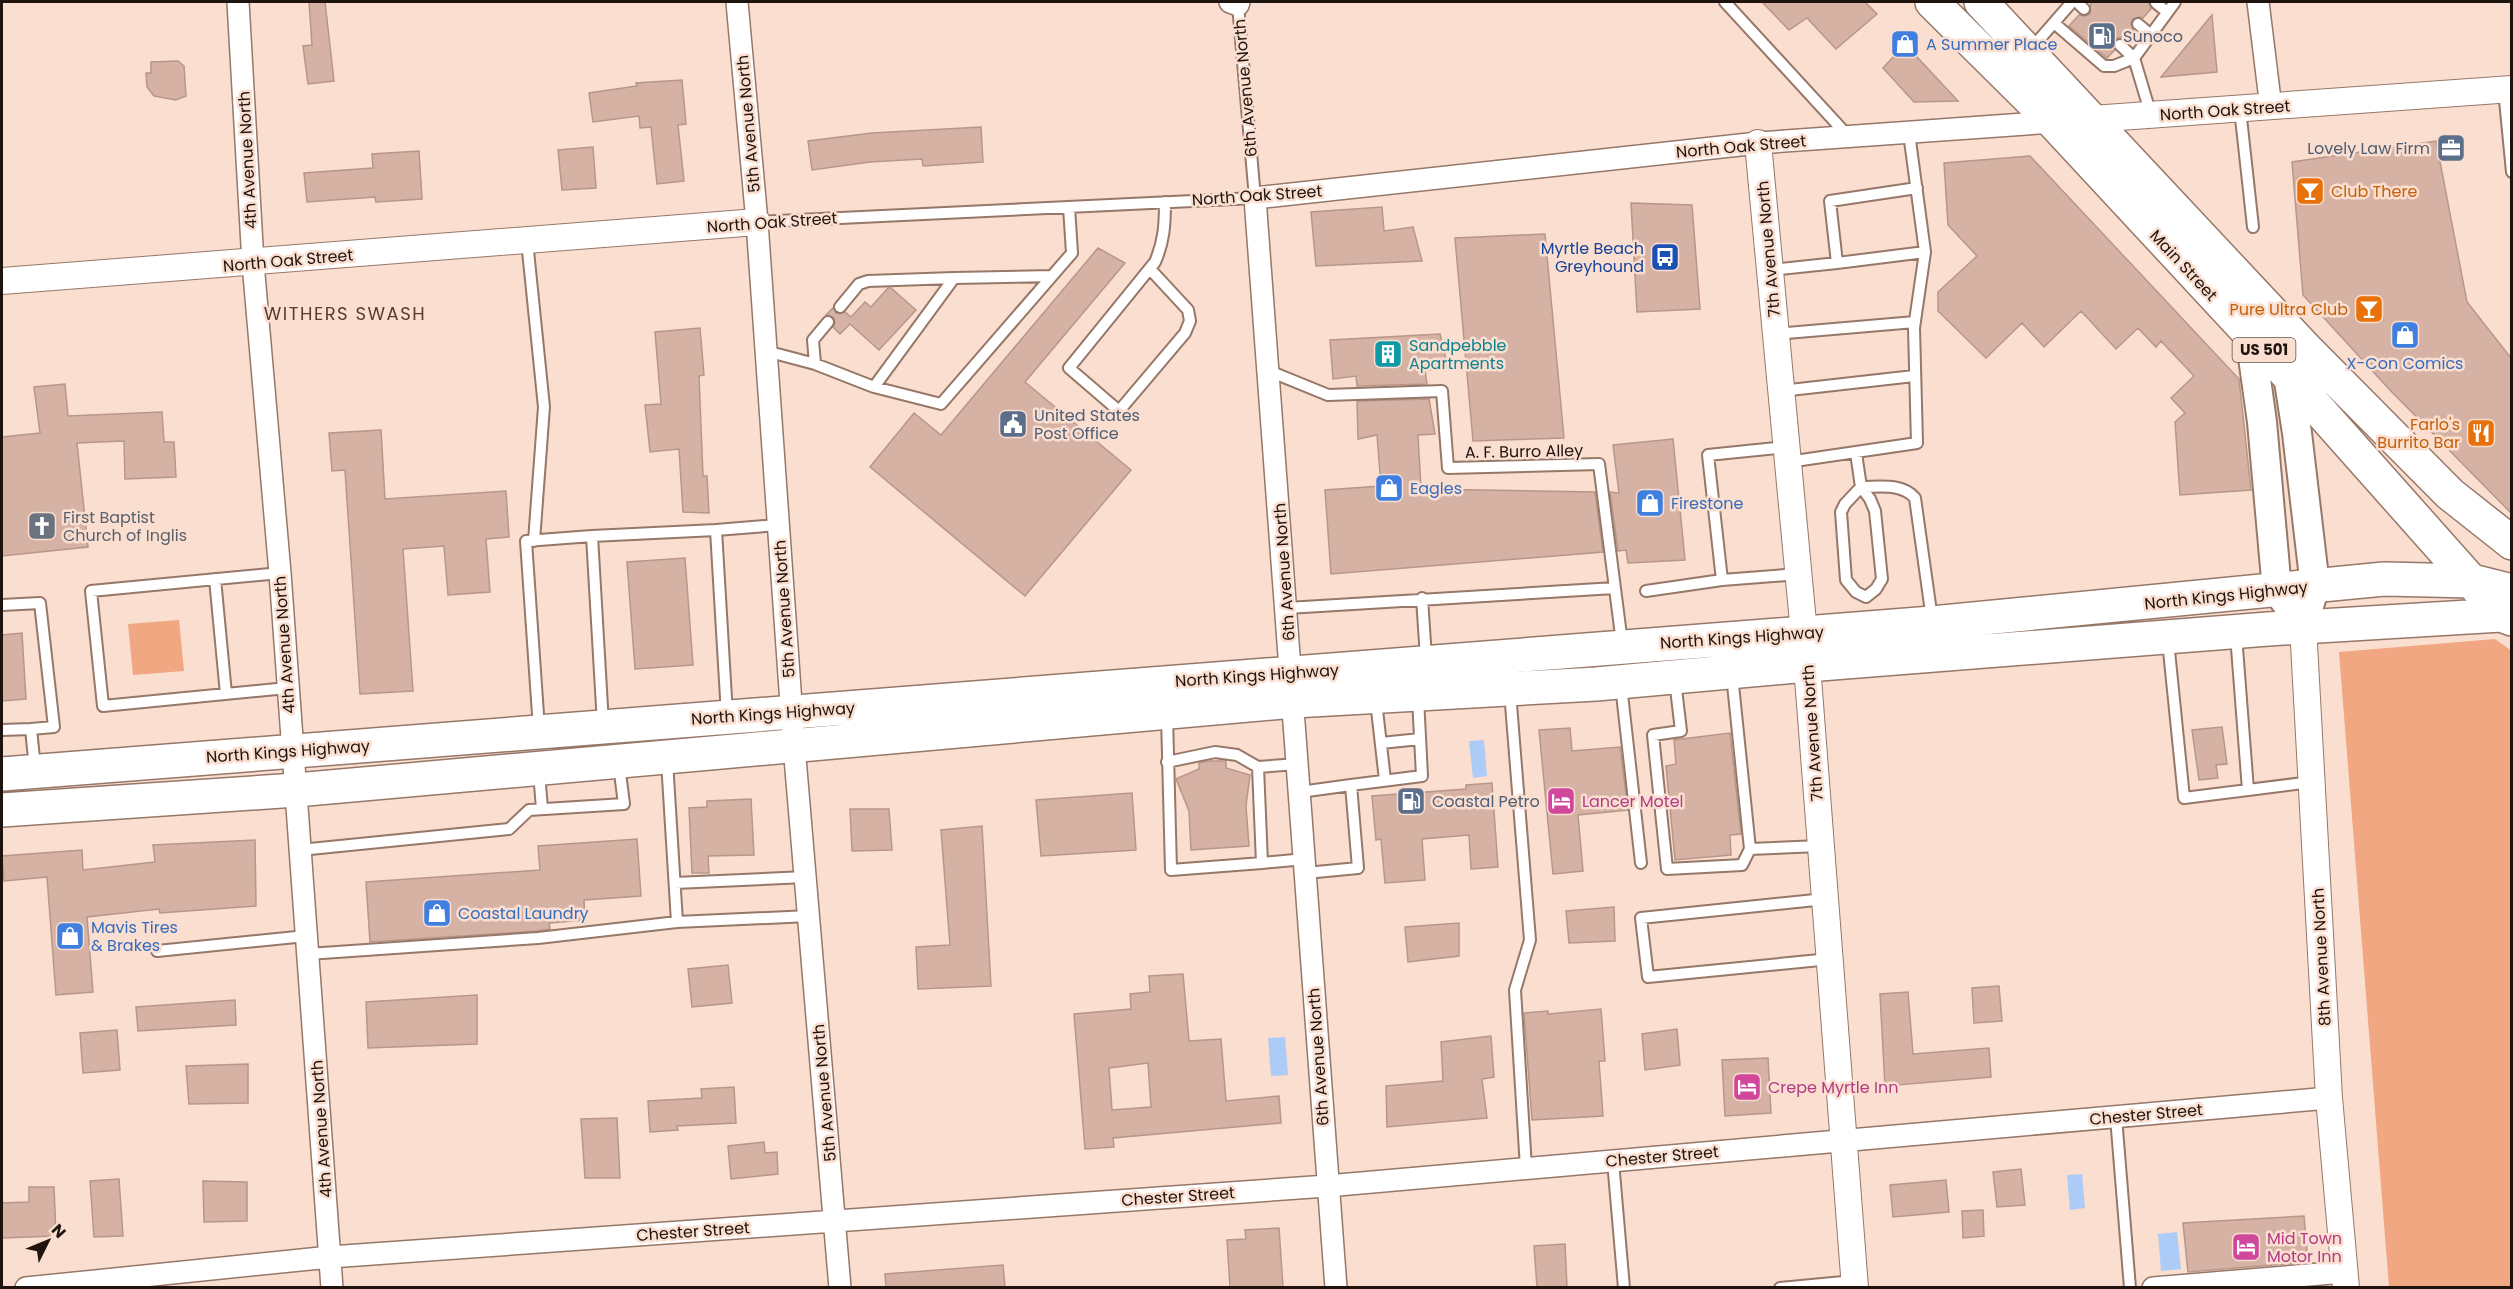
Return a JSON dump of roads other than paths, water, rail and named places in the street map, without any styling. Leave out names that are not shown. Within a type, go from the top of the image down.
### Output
[{"type":"main road","name":"Main Street","points":[[1932,2],[2053,122],[2288,375],[2472,581]]},
{"type":"main road","name":"Main Street","points":[[1981,2],[2276,315],[2450,494],[2511,543]]},
{"type":"main road","points":[[2276,315],[2288,375],[2315,586],[2302,626]]},
{"type":"main road","points":[[2250,336],[2262,422],[2277,590],[2302,626]]},
{"type":"main road","name":"North Kings Highway","points":[[2,774],[792,712],[1293,687],[1375,698],[1417,694],[1622,647],[1804,633],[1866,612],[1932,623],[2384,579],[2472,581],[2508,608]]},
{"type":"main road","name":"North Kings Highway","points":[[2,810],[296,790],[1167,712],[1427,662],[1621,682],[2508,608]]},
{"type":"street","name":"4th Avenue North","points":[[238,2],[253,263],[280,573],[291,751],[296,790],[332,1287]]},
{"type":"street","name":"5th Avenue North","points":[[737,2],[757,222],[794,746],[840,1287]]},
{"type":"street","points":[[2258,2],[2271,108]]},
{"type":"street","name":"North Oak Street","points":[[1255,198],[1758,143],[2271,108],[2468,91],[2508,90]]},
{"type":"street","name":"7th Avenue North","points":[[1758,143],[1807,665],[1855,1284]]},
{"type":"street","name":"6th Avenue North","points":[[1255,198],[1336,1287]]},
{"type":"street","name":"North Oak Street","points":[[2,281],[757,222]]},
{"type":"street","name":"8th Avenue North","points":[[2302,626],[2329,1098],[2345,1280]]},
{"type":"street","name":"Chester Street","points":[[26,1287],[330,1257],[1327,1186],[2329,1098]]},
{"type":"street","points":[[2152,1287],[2345,1280]]},
{"type":"lane","points":[[1725,2],[1849,137]]},
{"type":"lane","points":[[2029,52],[2072,2]]},
{"type":"lane","points":[[2054,23],[2104,66],[2114,66],[2134,58],[2175,2]]},
{"type":"lane","name":"6th Avenue North","points":[[1235,3],[1255,198]]},
{"type":"lane","points":[[2156,3],[2167,12]]},
{"type":"lane","points":[[2138,24],[2151,34]]},
{"type":"lane","points":[[2120,45],[2134,58],[2151,115]]},
{"type":"lane","points":[[2508,90],[2511,172]]},
{"type":"lane","points":[[2240,110],[2253,226]]},
{"type":"lane","points":[[1722,580],[1708,455],[1856,453],[1917,443],[1914,376],[1915,322],[1925,252],[1909,133]]},
{"type":"lane","points":[[1837,263],[1830,201],[1917,188]]},
{"type":"lane","name":"North Oak Street","points":[[757,222],[1255,198]]},
{"type":"lane","points":[[1150,269],[1188,310],[1190,321],[1185,333],[1119,411],[1070,368],[1150,269],[1162,247],[1165,225],[1164,202]]},
{"type":"lane","points":[[766,351],[815,364],[874,387],[940,404],[1072,253],[1069,207]]},
{"type":"lane","points":[[527,241],[544,406],[534,541]]},
{"type":"lane","points":[[1770,270],[1925,252]]},
{"type":"lane","points":[[840,307],[859,284],[868,281],[1052,276]]},
{"type":"lane","points":[[874,387],[954,278]]},
{"type":"lane","points":[[815,364],[813,340],[828,322]]},
{"type":"lane","points":[[1776,334],[1915,322]]},
{"type":"lane","name":"A. F. Burro Alley","points":[[1269,370],[1328,395],[1442,391],[1448,468],[1599,464],[1622,647]]},
{"type":"lane","points":[[1781,391],[1914,376]]},
{"type":"lane","points":[[1856,453],[1861,487],[1870,498],[1875,511],[1882,579],[1866,612]]},
{"type":"lane","points":[[1866,612],[1856,592],[1846,580],[1840,512],[1861,487],[1894,487],[1910,492],[1915,498],[1932,623]]},
{"type":"lane","points":[[539,732],[526,541],[778,525]]},
{"type":"lane","points":[[716,530],[728,716]]},
{"type":"lane","points":[[592,537],[603,727]]},
{"type":"lane","points":[[280,573],[91,591],[103,706],[287,688]]},
{"type":"lane","points":[[1646,591],[1722,580],[1798,574]]},
{"type":"lane","points":[[215,579],[226,694]]},
{"type":"lane","points":[[1287,608],[1615,588]]},
{"type":"lane","points":[[1422,598],[1427,662]]},
{"type":"lane","points":[[2,605],[40,603],[54,727],[2,730]]},
{"type":"lane","points":[[2236,632],[2248,790]]},
{"type":"lane","points":[[2167,637],[2184,798],[2311,782]]},
{"type":"lane","points":[[1509,672],[1530,940],[1515,990],[1526,1168]]},
{"type":"lane","points":[[1675,677],[1680,731],[1653,735],[1667,869],[1742,865],[1750,849],[1731,672]]},
{"type":"lane","points":[[1621,682],[1641,863]]},
{"type":"lane","points":[[1300,792],[1422,776],[1418,760],[1420,739],[1417,694]]},
{"type":"lane","points":[[1375,698],[1381,743],[1387,764],[1385,780]]},
{"type":"lane","points":[[1167,712],[1171,870],[1262,863],[1358,868],[1351,785]]},
{"type":"lane","points":[[31,729],[36,771]]},
{"type":"lane","points":[[1381,743],[1420,739]]},
{"type":"lane","points":[[1167,762],[1215,752],[1237,755],[1258,767],[1298,764]]},
{"type":"lane","points":[[667,758],[677,922]]},
{"type":"lane","points":[[300,850],[509,829],[529,810],[624,804],[619,762]]},
{"type":"lane","points":[[1258,767],[1262,863]]},
{"type":"lane","points":[[539,769],[542,809]]},
{"type":"lane","points":[[1750,849],[1821,846]]},
{"type":"lane","points":[[675,883],[806,877]]},
{"type":"lane","points":[[1826,899],[1641,918],[1648,977],[1830,959]]},
{"type":"lane","points":[[157,951],[538,938],[677,922],[809,916]]},
{"type":"lane","points":[[2116,1117],[2130,1287]]},
{"type":"lane","points":[[1613,1161],[1624,1287]]},
{"type":"lane","points":[[1779,1287],[1855,1284]]},
{"type":"water","points":[[1484,740],[1487,776],[1473,778],[1469,741]]},
{"type":"water","points":[[1285,1037],[1288,1075],[1271,1076],[1268,1038]]},
{"type":"water","points":[[2082,1174],[2085,1208],[2070,1210],[2067,1175]]},
{"type":"water","points":[[2177,1232],[2181,1269],[2161,1271],[2158,1234]]},
{"type":"place","name":"Sunoco","points":[[2102,36]]},
{"type":"place","name":"A Summer Place","points":[[1905,44]]},
{"type":"place","name":"Lovely Law Firm","points":[[2451,148]]},
{"type":"place","name":"Club There","points":[[2310,191]]},
{"type":"place","name":"Myrtle Beach Greyhound","points":[[1665,257]]},
{"type":"place","name":"Pure Ultra Club","points":[[2369,309]]},
{"type":"place","name":"X-Con Comics","points":[[2405,335]]},
{"type":"place","name":"Sandpebble Apartments","points":[[1388,354]]},
{"type":"place","name":"United States Post Office","points":[[1013,424]]},
{"type":"place","name":"Farlo's Burrito Bar","points":[[2481,433]]},
{"type":"place","name":"Eagles","points":[[1389,488]]},
{"type":"place","name":"Firestone","points":[[1650,503]]},
{"type":"place","name":"First Baptist Church of Inglis","points":[[42,526]]},
{"type":"place","name":"Coastal Petro","points":[[1411,801]]},
{"type":"place","name":"Lancer Motel","points":[[1561,801]]},
{"type":"place","name":"Coastal Laundry","points":[[437,913]]},
{"type":"place","name":"Mavis Tires & Brakes","points":[[70,936]]},
{"type":"place","name":"Crepe Myrtle Inn","points":[[1747,1087]]},
{"type":"place","name":"Mid Town Motor Inn","points":[[2246,1247]]},
{"type":"district","name":"WITHERS SWASH","points":[[345,314]]}]
